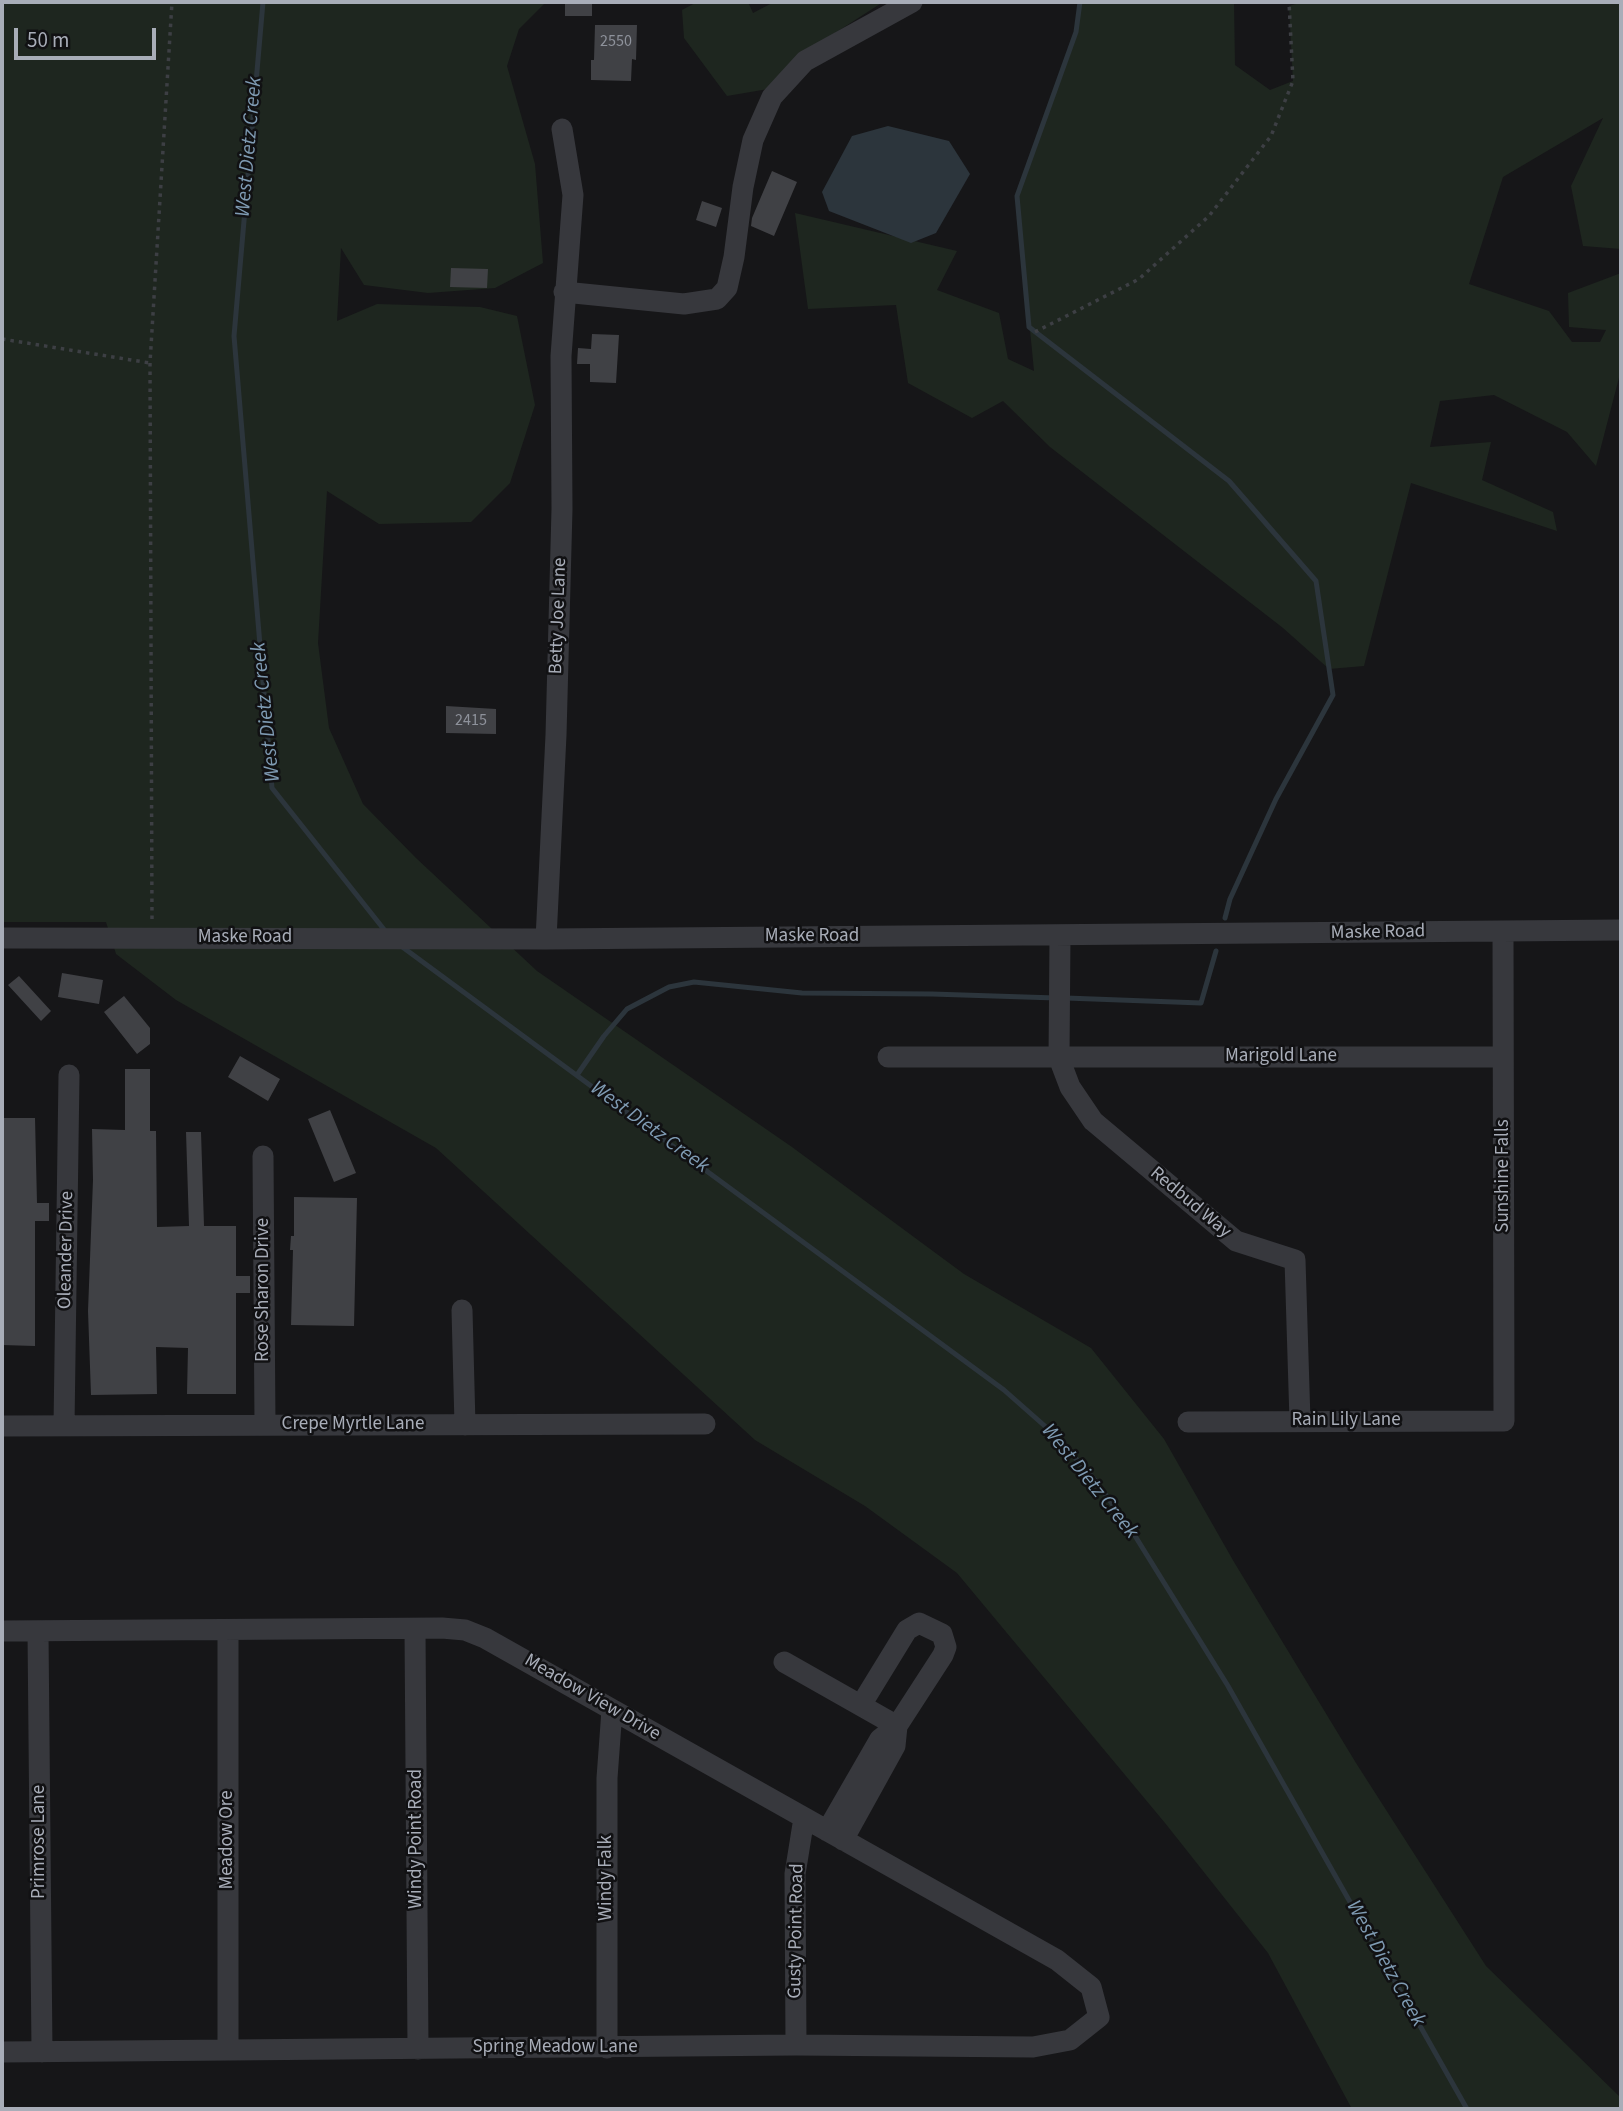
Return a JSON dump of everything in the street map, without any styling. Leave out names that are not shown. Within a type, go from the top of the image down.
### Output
[{"type":"street","points":[[564,292],[684,304],[716,299],[727,288],[753,140],[772,97],[805,61],[912,2]]},
{"type":"street","name":"Betty Joe Lane","points":[[546,939],[556,735],[562,509],[561,356],[573,194],[562,129]]},
{"type":"street","name":"Maske Road","points":[[2,938],[546,939],[1621,930]]},
{"type":"street","name":"Sunshine Falls","points":[[1503,932],[1504,1421]]},
{"type":"street","points":[[1059,1058],[1060,936]]},
{"type":"street","name":"Marigold Lane","points":[[888,1057],[1503,1057]]},
{"type":"street","name":"Redbud Way","points":[[1059,1058],[1070,1087],[1093,1122],[1236,1241],[1295,1260],[1300,1422]]},
{"type":"street","name":"Oleander Drive","points":[[64,1426],[69,1075]]},
{"type":"street","name":"Rose Sharon Drive","points":[[263,1156],[265,1425]]},
{"type":"street","points":[[462,1310],[465,1424]]},
{"type":"street","name":"Rain Lily Lane","points":[[1188,1422],[1504,1421]]},
{"type":"street","name":"Crepe Myrtle Lane","points":[[2,1426],[705,1424]]},
{"type":"street","points":[[835,1835],[880,1739],[897,1726],[943,1655],[946,1647],[942,1634],[919,1623],[907,1630],[861,1706]]},
{"type":"street","name":"Windy Point Road","points":[[415,1629],[418,2049]]},
{"type":"street","name":"Meadow Ore","points":[[228,1630],[228,2049]]},
{"type":"street","name":"Meadow View Drive","points":[[2,1631],[465,1630],[485,1638],[1057,1960],[1091,1987],[1099,2017]]},
{"type":"street","name":"Primrose Lane","points":[[38,1632],[42,2052]]},
{"type":"street","points":[[784,1662],[897,1726]]},
{"type":"street","name":"Windy Falk","points":[[607,2048],[607,1778],[612,1710]]},
{"type":"street","name":"Gusty Point Road","points":[[796,2045],[794,1874],[804,1818]]},
{"type":"street","name":"Spring Meadow Lane","points":[[2,2052],[796,2045],[1033,2046],[1070,2040],[1099,2017]]},
{"type":"path","points":[[152,938],[150,363],[173,2]]},
{"type":"path","points":[[1035,332],[1139,279],[1209,216],[1271,136],[1293,82],[1289,2]]},
{"type":"path","points":[[2,339],[150,363]]},
{"type":"shaded area","points":[[2,2],[546,2],[519,29],[507,66],[535,164],[543,263],[495,288],[428,293],[364,285],[341,248],[337,321],[377,304],[480,307],[517,316],[535,405],[510,483],[471,522],[379,524],[327,491],[318,643],[329,728],[363,804],[416,858],[537,971],[792,1147],[964,1274],[1091,1348],[1164,1439],[1234,1562],[1356,1763],[1486,1966],[1621,2098],[1621,2109],[1352,2109],[1268,1953],[1165,1823],[957,1573],[865,1506],[755,1440],[436,1148],[176,1000],[116,954],[106,922],[2,922]]},
{"type":"shaded area","points":[[697,2],[748,2],[753,13],[774,2],[883,2],[801,55],[774,88],[727,96],[684,38],[682,10]]},
{"type":"shaded area","points":[[1080,2],[1234,2],[1235,65],[1270,90],[1293,81],[1289,6],[1302,2],[1621,2],[1621,249],[1583,246],[1571,186],[1603,118],[1503,177],[1469,284],[1549,311],[1572,342],[1600,342],[1606,330],[1569,327],[1568,293],[1621,273],[1621,370],[1596,466],[1567,432],[1494,395],[1440,401],[1430,447],[1491,442],[1482,480],[1553,512],[1557,531],[1411,483],[1364,666],[1329,669],[1283,628],[1050,447],[1003,401],[972,418],[908,383],[896,305],[808,309],[795,213],[957,251],[937,290],[999,313],[1008,359],[1034,371],[1017,196],[1076,32]]},
{"type":"shaded area","points":[[888,126],[949,141],[970,174],[936,233],[911,243],[829,211],[822,192],[852,136]]},
{"type":"building","points":[[565,2],[592,2],[592,16],[565,16]]},
{"type":"building","points":[[595,25],[637,25],[636,60],[632,59],[631,81],[591,80]]},
{"type":"building","points":[[772,171],[797,182],[774,236],[751,226]]},
{"type":"building","points":[[702,201],[722,208],[716,227],[696,220]]},
{"type":"building","points":[[451,268],[488,269],[487,288],[450,287]]},
{"type":"building","points":[[592,334],[619,335],[616,383],[590,382],[590,364],[577,364],[578,348],[591,349]]},
{"type":"building","points":[[446,706],[496,709],[496,734],[446,733]]},
{"type":"building","points":[[62,973],[103,980],[99,1004],[58,997]]},
{"type":"building","points":[[19,976],[51,1011],[41,1021],[8,985]]},
{"type":"building","points":[[124,996],[150,1028],[150,1044],[137,1054],[104,1012]]},
{"type":"building","points":[[240,1056],[280,1079],[268,1101],[228,1077]]},
{"type":"building","points":[[125,1069],[150,1069],[150,1131],[156,1131],[157,1227],[189,1226],[186,1132],[201,1132],[204,1226],[236,1226],[236,1276],[250,1276],[250,1293],[236,1293],[236,1394],[187,1394],[188,1348],[156,1347],[157,1394],[91,1395],[88,1311],[93,1180],[92,1129],[125,1130]]},
{"type":"building","points":[[330,1110],[356,1173],[334,1182],[308,1119]]},
{"type":"building","points":[[2,1118],[35,1118],[37,1203],[49,1203],[49,1221],[35,1221],[35,1346],[2,1345]]},
{"type":"building","points":[[294,1197],[357,1198],[354,1326],[291,1325],[293,1250],[290,1250],[291,1236],[294,1236]]},
{"type":"waterway","name":"West Dietz Creek","points":[[263,2],[234,336],[272,788],[386,932]]},
{"type":"waterway","points":[[1080,2],[1076,32],[1017,196],[1029,327],[1229,481],[1316,581],[1333,695],[1276,799],[1230,899],[1225,918]]},
{"type":"waterway","name":"West Dietz Creek","points":[[401,946],[1004,1390],[1055,1435],[1094,1479],[1132,1531],[1228,1686],[1467,2109]]},
{"type":"waterway","points":[[1066,998],[1201,1003],[1216,951]]},
{"type":"waterway","points":[[577,1075],[627,1009],[669,987],[694,982],[802,993],[1056,998]]}]
